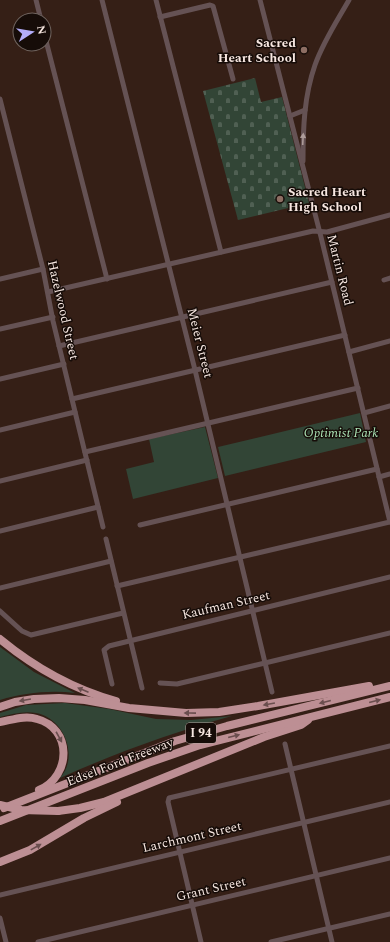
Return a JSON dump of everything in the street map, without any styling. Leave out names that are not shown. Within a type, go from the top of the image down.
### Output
[{"type":"highway","points":[[0,639],[28,661],[72,685],[98,696],[129,705],[161,711]]},
{"type":"highway","points":[[0,707],[15,702],[34,699],[65,698],[129,708],[161,711],[186,713],[219,712],[390,685]]},
{"type":"highway","name":"Edsel Ford Freeway","points":[[0,809],[19,803],[175,741],[227,726],[390,685]]},
{"type":"highway","name":"Edsel Ford Freeway","points":[[0,821],[173,754],[219,740],[390,697]]},
{"type":"highway","points":[[0,805],[22,810],[58,811],[80,808],[104,802],[264,737],[301,725],[315,716]]},
{"type":"highway","points":[[0,722],[25,717],[35,718],[44,721],[56,731],[62,742],[63,762],[55,779],[43,788],[28,794],[19,803]]},
{"type":"highway","points":[[0,862],[30,850],[84,818],[192,766]]},
{"type":"street","points":[[36,0],[39,12]]},
{"type":"street","name":"Meier Street","points":[[102,0],[182,316],[272,692]]},
{"type":"street","points":[[156,0],[221,252]]},
{"type":"street","name":"Martin Road","points":[[260,0],[320,231],[390,522]]},
{"type":"street","points":[[303,168],[305,110],[310,82],[316,63],[349,0]]},
{"type":"street","points":[[160,17],[206,6],[213,6],[233,79]]},
{"type":"street","points":[[49,52],[107,279]]},
{"type":"street","name":"Hazelwood Street","points":[[0,99],[43,269],[75,412],[103,527]]},
{"type":"street","points":[[290,116],[305,110]]},
{"type":"street","points":[[48,292],[313,231],[327,232],[390,215]]},
{"type":"street","points":[[0,279],[43,269]]},
{"type":"street","points":[[384,280],[390,278]]},
{"type":"street","points":[[60,346],[182,316],[332,282]]},
{"type":"street","points":[[0,329],[53,317]]},
{"type":"street","points":[[72,399],[345,335]]},
{"type":"street","points":[[349,352],[390,341]]},
{"type":"street","points":[[0,379],[64,364]]},
{"type":"street","points":[[85,452],[358,388]]},
{"type":"street","points":[[364,413],[390,406]]},
{"type":"street","points":[[0,430],[75,412]]},
{"type":"street","points":[[0,481],[87,460]]},
{"type":"street","points":[[140,525],[377,469]]},
{"type":"street","points":[[379,477],[390,474]]},
{"type":"street","points":[[0,531],[98,507]]},
{"type":"street","points":[[117,586],[390,522]]},
{"type":"street","points":[[106,539],[142,688]]},
{"type":"street","points":[[0,588],[111,561]]},
{"type":"street","name":"Kaufman Street","points":[[112,684],[104,650],[109,646],[390,577]]},
{"type":"street","points":[[0,611],[22,631],[31,635],[124,613]]},
{"type":"street","points":[[160,683],[177,684],[390,633]]},
{"type":"street","points":[[284,744],[332,942]]},
{"type":"street","points":[[201,942],[168,802],[169,798],[390,746]]},
{"type":"street","name":"Larchmont Street","points":[[0,895],[390,802]]},
{"type":"street","name":"Grant Street","points":[[38,942],[390,858]]},
{"type":"street","points":[[271,942],[390,914]]},
{"type":"street","points":[[0,918],[6,942]]},
{"type":"green space","points":[[255,78],[261,102],[282,97],[309,203],[238,220],[203,91]]},
{"type":"green space","name":"Optimist Park","points":[[360,413],[366,442],[225,476],[218,447]]},
{"type":"green space","points":[[205,427],[218,478],[133,499],[126,469],[154,462],[149,439]]},
{"type":"green space","points":[[0,647],[34,672],[75,693],[37,693],[0,700]]},
{"type":"green space","points":[[65,703],[109,709],[156,719],[191,720],[232,716],[145,744],[60,778],[67,766],[69,754],[65,738],[57,725],[44,715],[32,712],[0,717],[0,713],[26,705]]},
{"type":"place","name":"Sacred Heart School","points":[[304,50]]},
{"type":"place","name":"Sacred Heart High School","points":[[280,199]]}]
